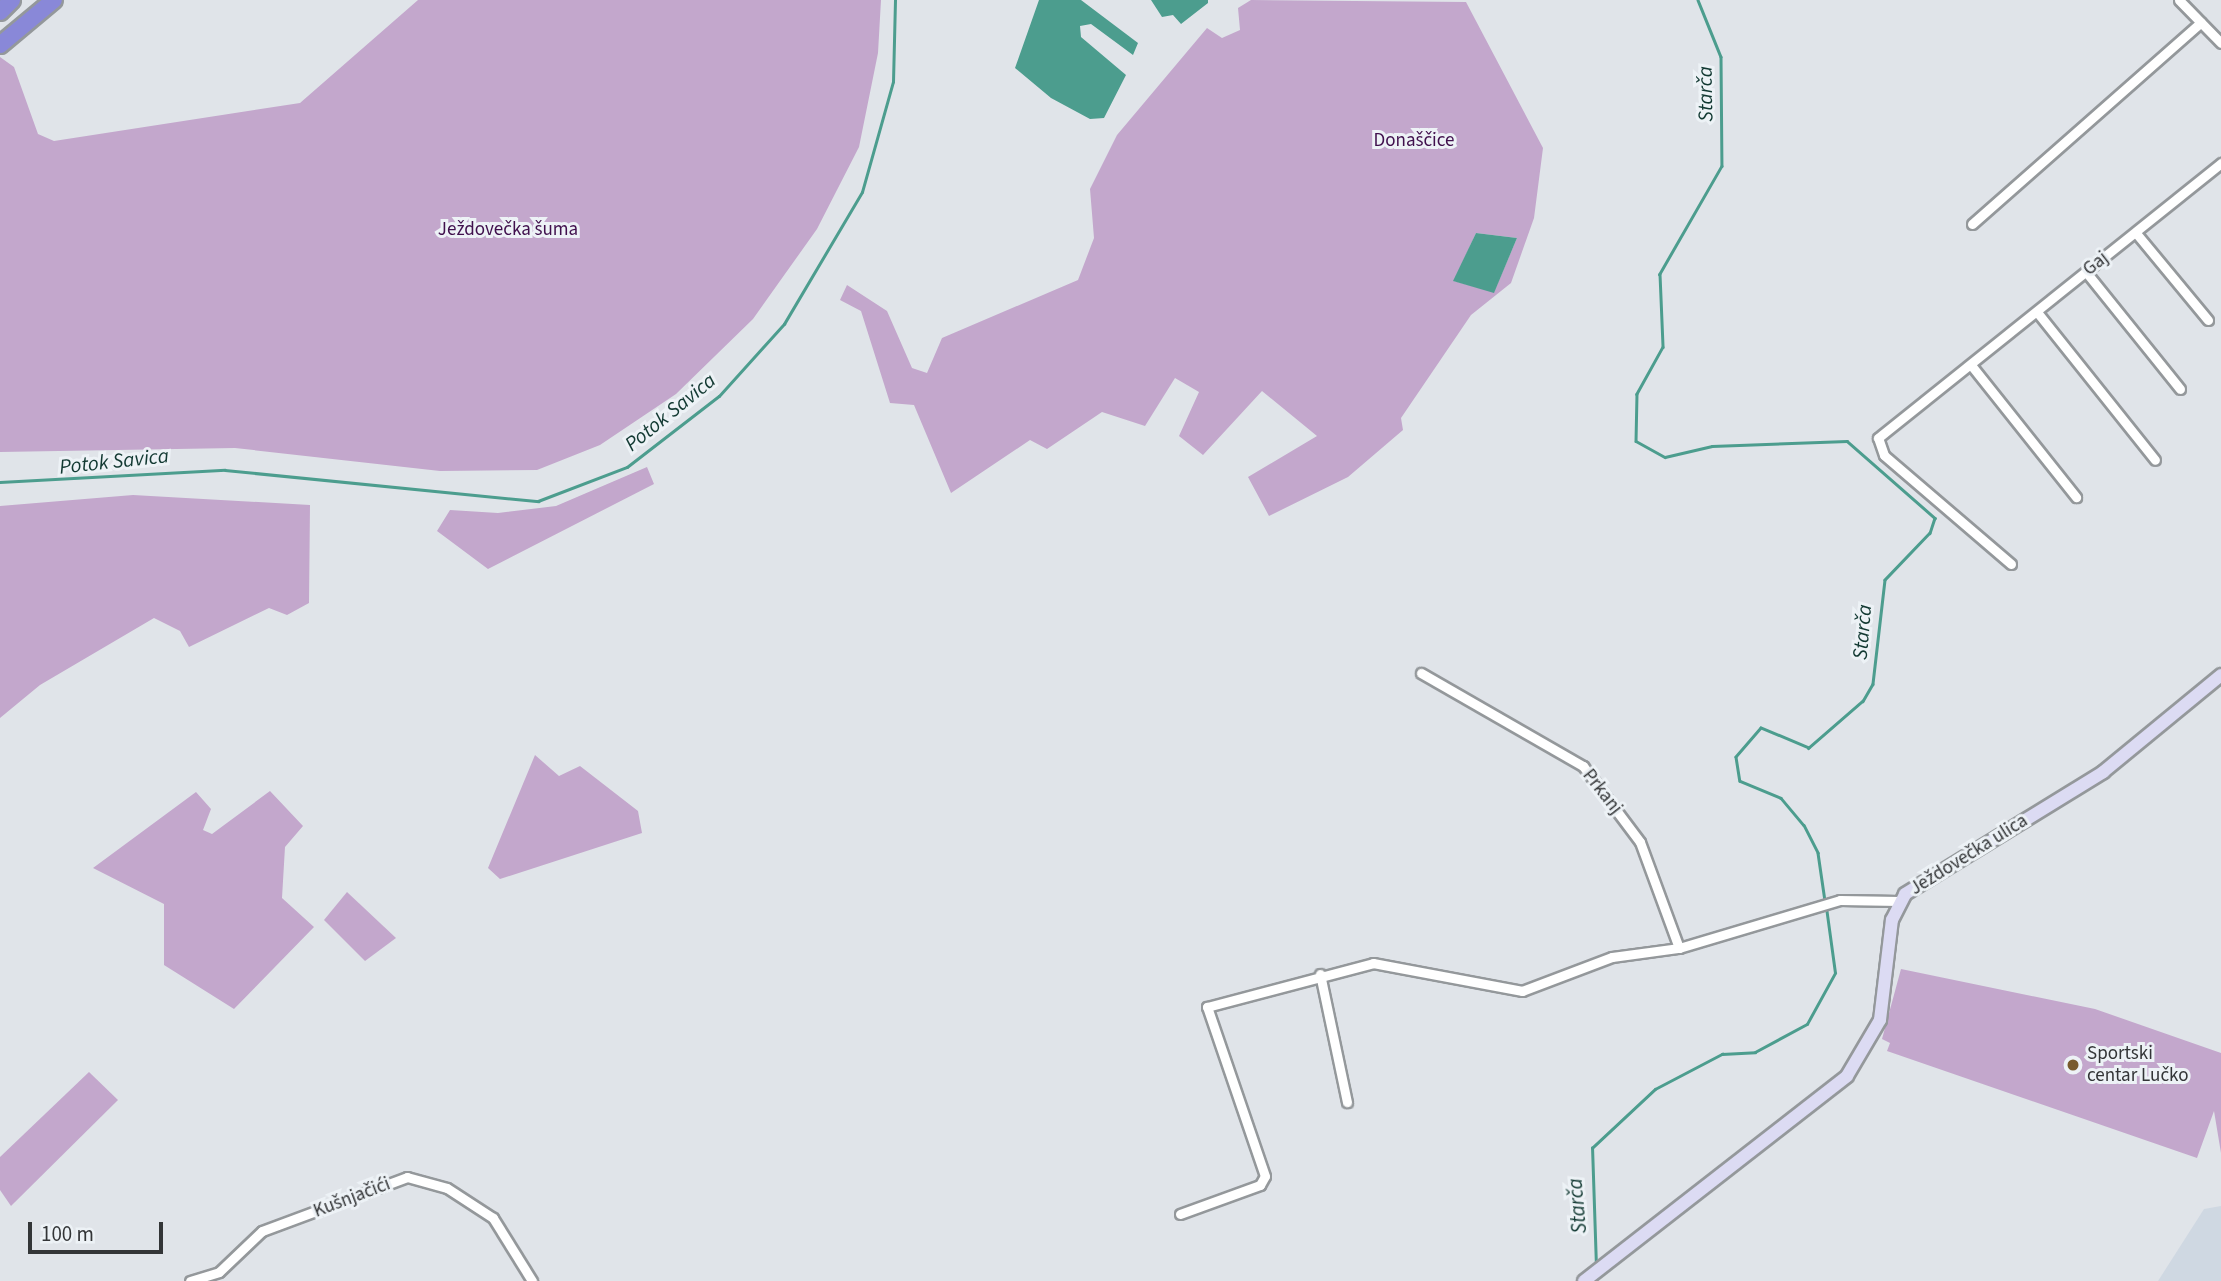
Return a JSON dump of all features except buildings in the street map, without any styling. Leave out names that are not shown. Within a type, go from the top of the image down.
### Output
[{"type":"highway","points":[[0,12],[12,0]]},
{"type":"highway","points":[[0,35],[35,0]]},
{"type":"highway","points":[[0,45],[54,0]]},
{"type":"main road","name":"Ježdovečka ulica","points":[[1592,1275],[1847,1076],[1880,1020],[1899,901],[2103,772],[2221,675]]},
{"type":"street","points":[[2179,0],[2221,43]]},
{"type":"street","points":[[1972,224],[2201,22]]},
{"type":"street","name":"Gaj","points":[[2011,564],[1877,442],[2221,163]]},
{"type":"street","points":[[2136,233],[2208,320]]},
{"type":"street","points":[[2086,271],[2180,390]]},
{"type":"street","points":[[2037,312],[2155,460]]},
{"type":"street","points":[[1971,365],[2076,497]]},
{"type":"street","name":"Prkanj","points":[[1421,673],[1583,766],[1640,842],[1679,948]]},
{"type":"street","points":[[1180,1214],[1260,1185],[1265,1176],[1207,1007],[1320,974],[1373,963],[1522,991],[1612,957],[1679,948],[1835,901],[1899,901]]},
{"type":"street","points":[[1320,974],[1347,1102]]},
{"type":"street","name":"Kušnjačići","points":[[190,1281],[219,1272],[262,1231],[407,1177],[447,1188],[493,1218],[532,1281]]},
{"type":"shaded area","points":[[1039,0],[1081,0],[1138,43],[1133,55],[1091,24],[1080,26],[1081,37],[1126,75],[1104,118],[1090,119],[1051,98],[1015,68]]},
{"type":"shaded area","points":[[1151,0],[1208,0],[1208,3],[1181,24],[1173,15],[1162,17]]},
{"type":"shaded area","points":[[1476,233],[1517,238],[1494,293],[1453,281]]},
{"type":"shaded area","points":[[2221,1206],[2221,1281],[2158,1281],[2204,1209]]},
{"type":"green space","name":"Ježdovečka šuma","points":[[418,0],[881,0],[878,53],[859,147],[817,229],[753,319],[676,394],[600,445],[537,470],[440,471],[235,448],[0,452],[0,57],[14,67],[38,134],[54,141],[300,103]]},
{"type":"green space","name":"Donaščice","points":[[1251,0],[1466,2],[1543,148],[1534,218],[1511,283],[1471,315],[1401,418],[1403,430],[1348,477],[1269,516],[1248,477],[1317,436],[1262,391],[1203,455],[1179,436],[1199,392],[1175,378],[1145,426],[1102,412],[1047,449],[1030,440],[951,493],[914,405],[890,403],[861,311],[840,300],[847,285],[887,311],[912,368],[927,373],[942,338],[1078,280],[1094,238],[1090,189],[1117,135],[1207,28],[1222,38],[1240,30],[1238,8]],"holes":[[[1476,233],[1517,238],[1494,292],[1454,281]]]},
{"type":"green space","points":[[647,467],[654,484],[488,569],[437,531],[450,510],[498,513],[556,506]]},
{"type":"green space","points":[[133,495],[310,505],[309,603],[287,615],[269,608],[189,647],[180,631],[154,618],[40,685],[0,718],[0,506]]},
{"type":"green space","points":[[535,755],[559,776],[580,766],[638,811],[642,833],[500,879],[488,868]]},
{"type":"green space","points":[[270,791],[303,826],[285,847],[282,898],[314,927],[234,1009],[164,965],[164,904],[93,868],[196,792],[211,809],[203,830],[212,834]]},
{"type":"green space","points":[[347,892],[396,938],[365,961],[324,920]]},
{"type":"green space","name":"Sportski centar Lučko","points":[[1901,969],[2095,1009],[2221,1053],[2221,1153],[2214,1111],[2197,1158],[1887,1051],[1890,1043],[1882,1039]]},
{"type":"green space","points":[[89,1072],[118,1100],[11,1206],[0,1190],[0,1157]]},
{"type":"waterway","name":"Potok Savica","points":[[0,482],[225,470],[538,501],[627,467],[719,396],[784,324],[862,192],[893,82],[895,0]]},
{"type":"waterway","name":"Starča","points":[[1698,0],[1721,57],[1722,166],[1660,274],[1663,347],[1637,394],[1636,441],[1665,457],[1712,446],[1847,441],[1935,518],[1930,533],[1885,580],[1873,684],[1863,701],[1809,748],[1761,728],[1736,757],[1740,781],[1781,798],[1804,825],[1818,853],[1825,901]]},
{"type":"waterway","name":"Starča","points":[[1596,1267],[1592,1148],[1655,1089],[1722,1054],[1755,1052],[1807,1024],[1835,973],[1826,907]]},
{"type":"place","name":"Sportski centar Lučko","points":[[2073,1065]]}]
